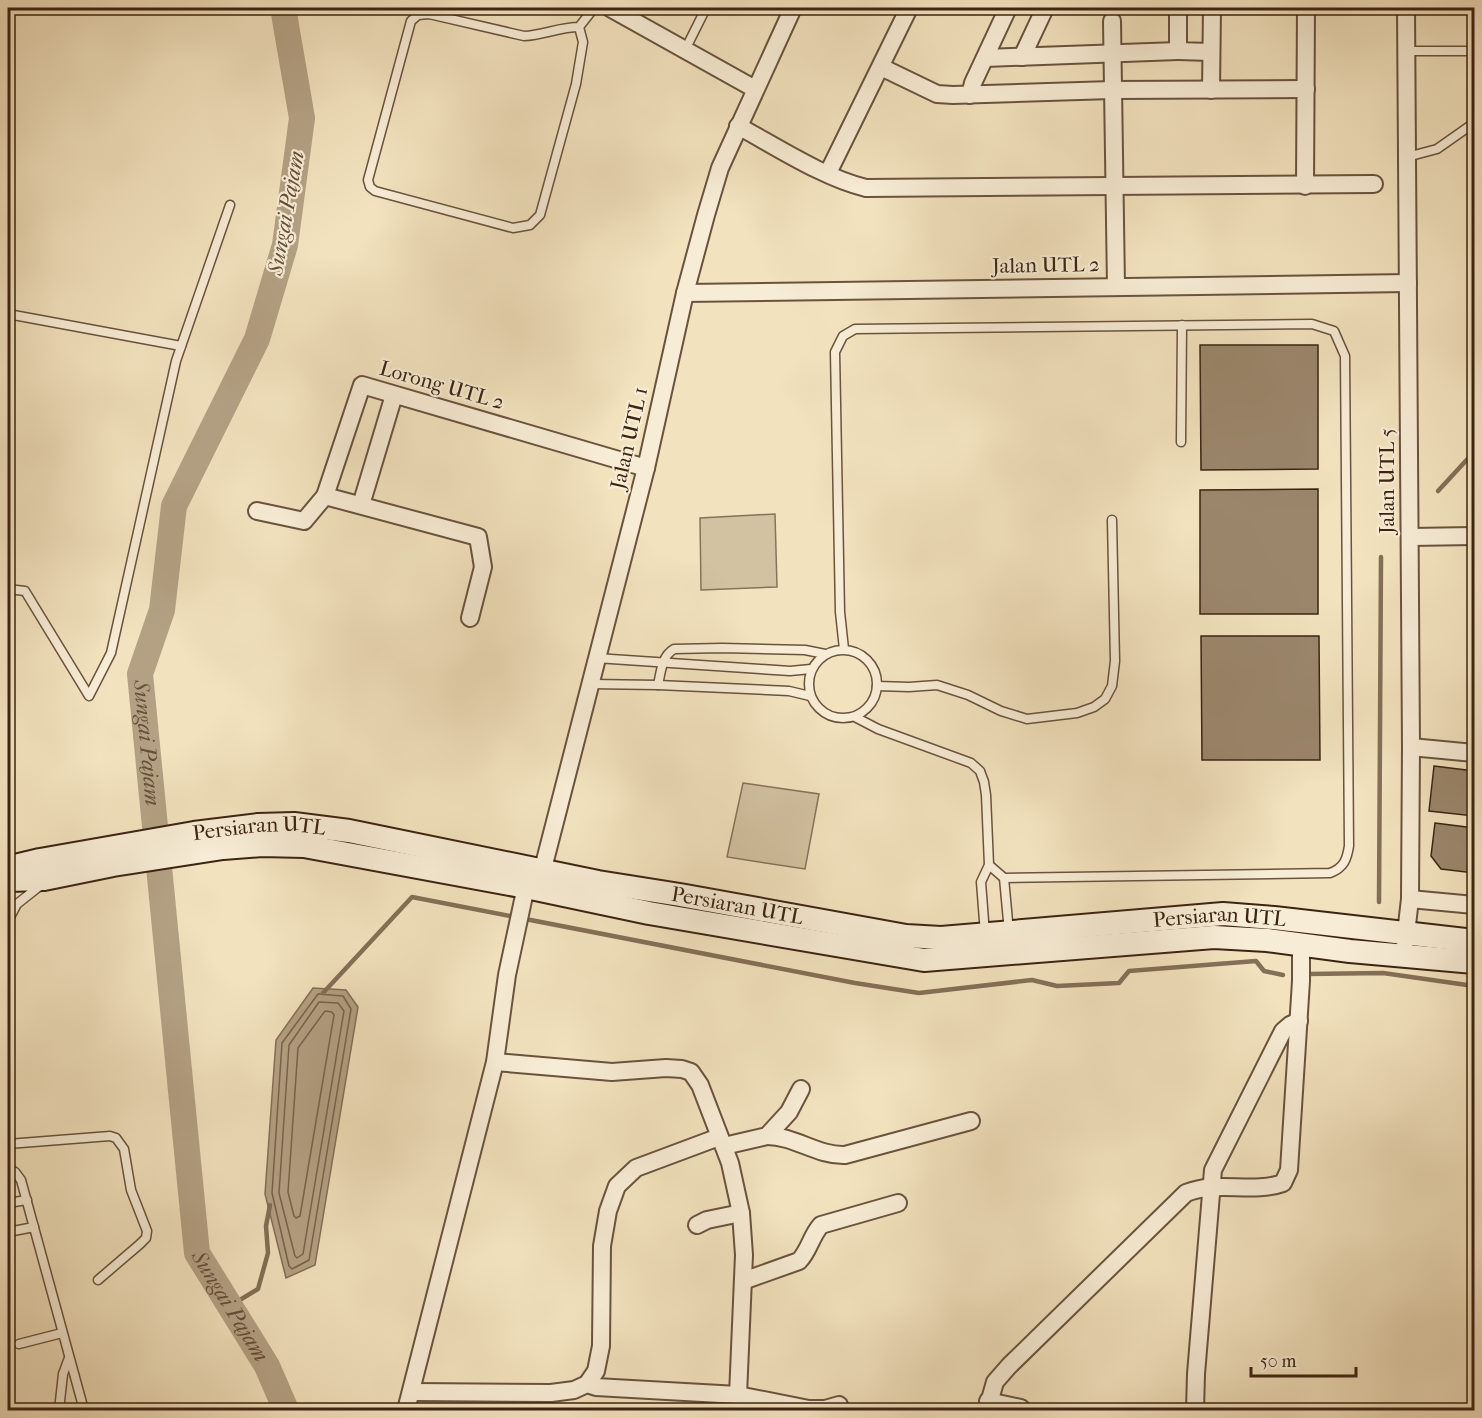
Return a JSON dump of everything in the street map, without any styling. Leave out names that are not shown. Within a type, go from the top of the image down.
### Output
[{"type":"street","points":[[610,8],[755,89]]},
{"type":"street","name":"Jalan UTL 1","points":[[406,1410],[495,1062],[515,932],[532,884],[597,658],[646,468],[684,293],[720,168],[794,8]]},
{"type":"street","points":[[828,173],[909,8]]},
{"type":"street","points":[[970,95],[973,83],[1008,8]]},
{"type":"street","points":[[1022,57],[1045,8]]},
{"type":"street","points":[[1178,8],[1178,51]]},
{"type":"street","points":[[1211,90],[1212,8]]},
{"type":"street","points":[[1305,186],[1306,8]]},
{"type":"street","name":"Jalan UTL 5","points":[[1405,944],[1410,899],[1411,747],[1406,8]]},
{"type":"street","points":[[1112,21],[1116,287]]},
{"type":"street","points":[[985,58],[1112,52],[1211,52]]},
{"type":"street","points":[[881,67],[937,94],[1306,89]]},
{"type":"street","points":[[738,126],[828,173],[866,188],[1374,184]]},
{"type":"street","name":"Jalan UTL 2","points":[[684,293],[1408,283]]},
{"type":"street","name":"Lorong UTL 2","points":[[325,496],[362,385],[646,468]]},
{"type":"street","points":[[361,505],[394,395]]},
{"type":"street","points":[[257,511],[304,521],[325,496],[478,537],[483,567],[470,618]]},
{"type":"street","points":[[1410,537],[1474,536]]},
{"type":"street","points":[[1411,747],[1474,753]]},
{"type":"street","name":"Persiaran UTL","points":[[8,871],[15,866],[40,860],[113,856],[195,842],[304,846],[532,884],[906,936],[941,938],[1223,914],[1274,918],[1405,944],[1474,962]]},
{"type":"street","points":[[8,880],[44,879],[113,856]]},
{"type":"street","name":"Persiaran UTL","points":[[532,884],[648,913],[924,960],[1214,937],[1301,945],[1474,941]]},
{"type":"street","points":[[1410,899],[1474,905]]},
{"type":"street","points":[[1023,1410],[987,1406],[995,1382],[1172,1205],[1186,1193],[1198,1188],[1269,1188],[1283,1183],[1289,1170],[1299,1021],[1301,945]]},
{"type":"street","points":[[1195,1410],[1213,1170],[1283,1031],[1299,1021]]},
{"type":"street","points":[[495,1062],[612,1072],[682,1069],[691,1072],[699,1085],[730,1163],[741,1213],[744,1254],[738,1395]]},
{"type":"street","points":[[767,1136],[789,1112],[801,1089]]},
{"type":"street","points":[[412,1392],[551,1393],[574,1390],[587,1384],[596,1371],[601,1346],[602,1246],[608,1211],[617,1186],[636,1168],[721,1141],[767,1136],[780,1136],[818,1152],[845,1155],[971,1120]]},
{"type":"street","points":[[743,1281],[799,1261],[805,1256],[814,1233],[821,1226],[898,1203]]},
{"type":"street","points":[[697,1224],[741,1213]]},
{"type":"street","points":[[587,1384],[596,1388],[738,1395],[809,1409],[825,1410],[839,1405]]},
{"type":"lane","points":[[579,27],[594,8]]},
{"type":"lane","points":[[686,50],[706,8]]},
{"type":"lane","points":[[429,14],[524,36],[579,27],[583,42],[576,84],[540,215],[530,225],[513,228],[375,191],[370,187],[368,180],[411,21],[418,15],[429,14]]},
{"type":"lane","points":[[1407,51],[1474,51]]},
{"type":"lane","points":[[1407,157],[1437,149],[1474,123]]},
{"type":"lane","points":[[8,589],[25,591],[89,696],[111,653],[176,361],[231,205]]},
{"type":"lane","points":[[8,314],[181,346]]},
{"type":"lane","points":[[844,649],[840,612],[835,352],[843,336],[855,329],[1182,325],[1312,324],[1334,331],[1345,356],[1347,857],[1343,866],[1330,873],[1004,878],[989,865]]},
{"type":"lane","points":[[1181,442],[1182,325]]},
{"type":"lane","points":[[877,686],[937,685],[968,695],[1000,711],[1027,719],[1077,713],[1094,708],[1105,699],[1112,686],[1115,662],[1112,520]]},
{"type":"lane","points":[[658,685],[662,664],[668,652],[680,647],[805,650],[825,654],[844,649],[864,657],[872,665],[876,675],[875,696],[871,705],[864,712],[855,717],[833,718],[816,706],[810,696],[808,678],[811,669],[825,654]]},
{"type":"lane","points":[[597,658],[790,671],[811,669]]},
{"type":"lane","points":[[590,684],[789,691],[810,696]]},
{"type":"lane","points":[[855,717],[878,729],[971,763],[980,771],[986,795],[989,865],[981,882],[985,934]]},
{"type":"lane","points":[[1004,878],[1009,933]]},
{"type":"lane","points":[[8,921],[17,904],[41,885],[44,879]]},
{"type":"lane","points":[[8,1144],[110,1137],[121,1142],[131,1190],[147,1231],[146,1238],[98,1280]]},
{"type":"lane","points":[[8,1168],[15,1172],[21,1180],[84,1410]]},
{"type":"lane","points":[[8,1203],[27,1200]]},
{"type":"lane","points":[[8,1232],[34,1227]]},
{"type":"lane","points":[[19,1344],[62,1333]]},
{"type":"lane","points":[[59,1410],[63,1374],[69,1358]]},
{"type":"shaded area","points":[[775,514],[777,587],[701,590],[700,518]]},
{"type":"shaded area","points":[[743,783],[819,794],[805,869],[727,857]]},
{"type":"water","points":[[313,988],[346,990],[358,1007],[315,1265],[286,1278],[265,1194],[276,1040]]},
{"type":"building","points":[[1200,345],[1318,345],[1318,469],[1201,470]]},
{"type":"building","points":[[1318,489],[1318,614],[1200,614],[1200,490]]},
{"type":"building","points":[[1201,636],[1319,636],[1320,760],[1202,760]]},
{"type":"building","points":[[1434,766],[1474,771],[1474,816],[1429,811]]},
{"type":"building","points":[[1435,823],[1474,828],[1474,873],[1441,869],[1431,856]]},
{"type":"waterway","name":"Sungai Pajam","points":[[283,8],[302,118],[285,245],[257,339],[174,506],[162,610],[140,674],[197,1253],[267,1366],[286,1410]]},
{"type":"waterway","points":[[1438,491],[1474,452]]},
{"type":"waterway","points":[[1379,902],[1381,557]]},
{"type":"waterway","points":[[323,993],[412,897],[855,983],[919,993],[1032,980],[1057,986],[1119,983],[1129,971],[1256,961],[1264,971],[1283,975]]},
{"type":"waterway","points":[[1307,974],[1383,973],[1474,986]]},
{"type":"waterway","points":[[230,1306],[258,1289],[268,1253],[266,1226],[270,1205]]}]
